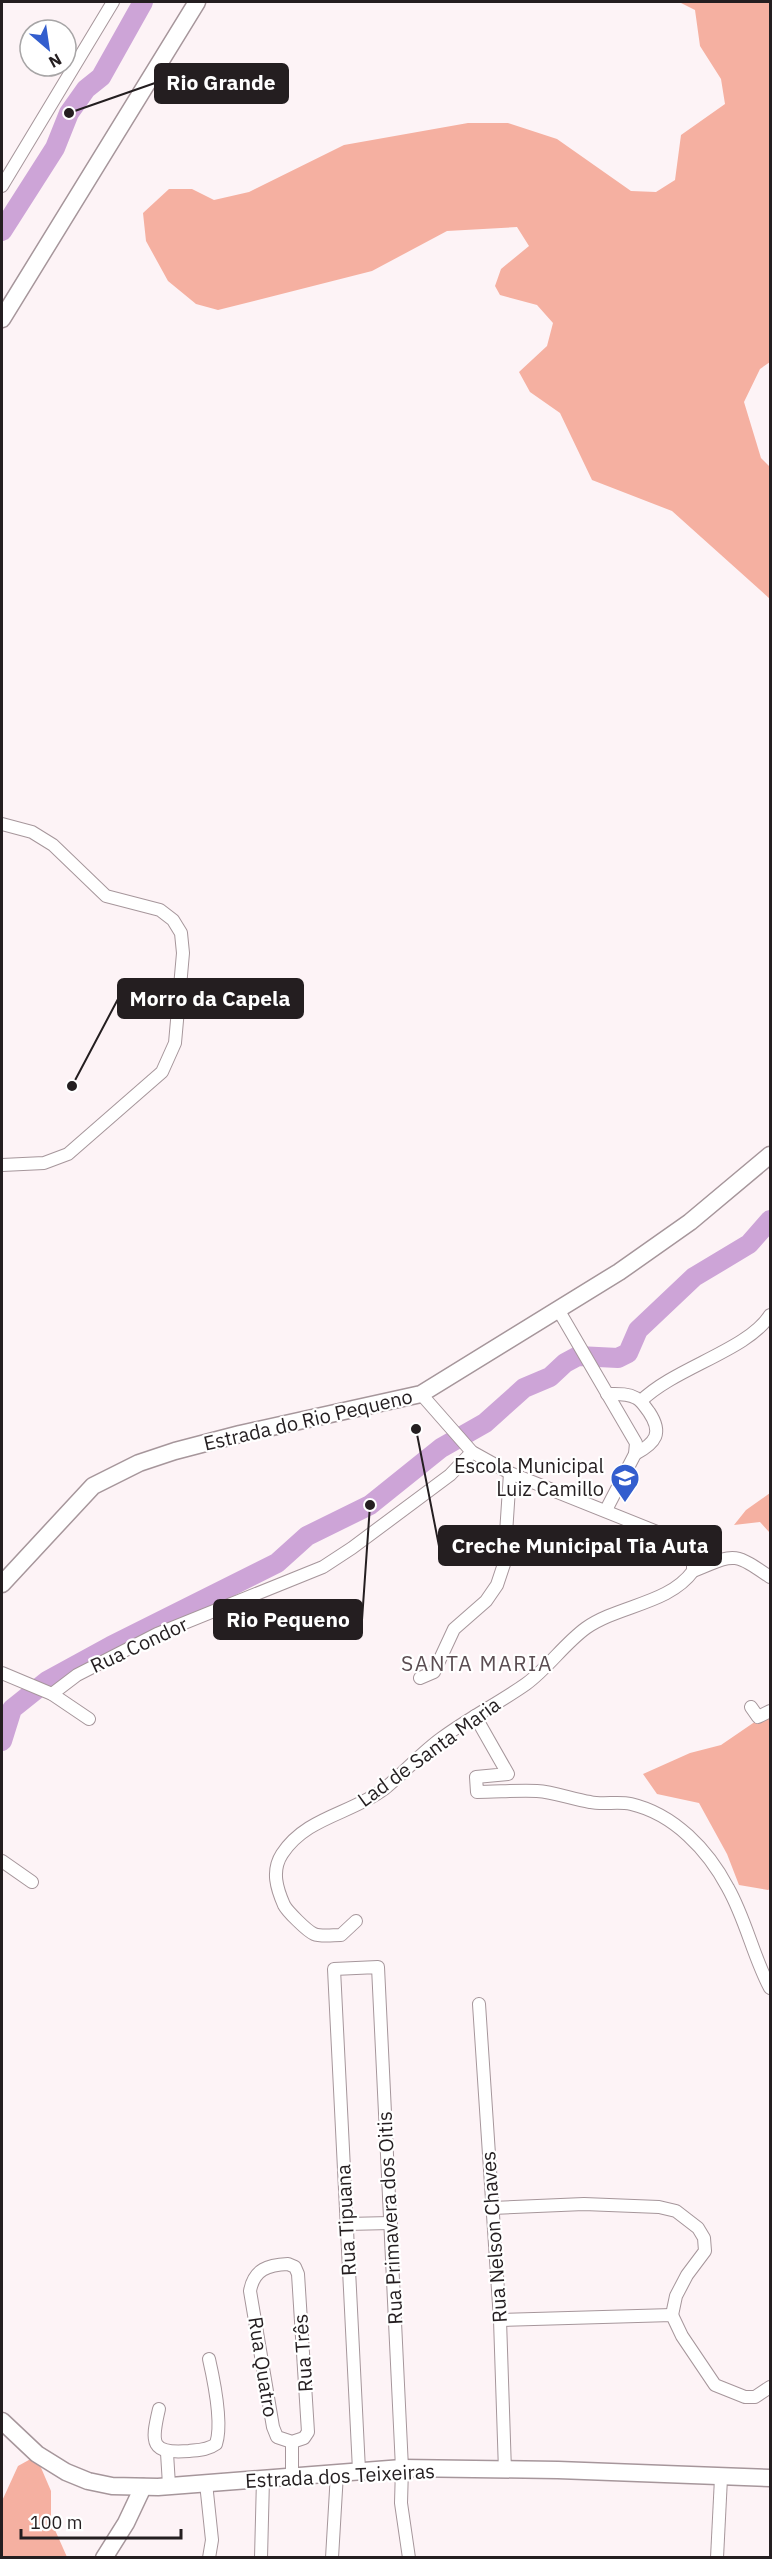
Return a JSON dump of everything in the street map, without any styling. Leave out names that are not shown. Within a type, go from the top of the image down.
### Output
[{"type":"street","points":[[2,186],[113,2]]},
{"type":"street","points":[[2,320],[197,2]]},
{"type":"street","points":[[2,824],[32,832],[53,845],[106,896],[160,910],[173,920],[181,933],[183,953],[176,1043],[162,1072],[68,1154],[44,1163],[2,1165]]},
{"type":"street","name":"Estrada do Rio Pequeno","points":[[2,1584],[86,1493],[110,1475],[148,1460],[240,1434],[421,1394],[559,1311],[690,1222],[771,1155]]},
{"type":"street","points":[[559,1311],[634,1439],[636,1447],[635,1454],[606,1510]]},
{"type":"street","points":[[641,1401],[658,1386],[750,1335],[771,1314]]},
{"type":"street","points":[[421,1394],[469,1449],[510,1473],[682,1542],[693,1554],[693,1571]]},
{"type":"street","points":[[608,1394],[623,1394],[641,1401],[654,1420],[657,1432],[648,1446],[635,1454]]},
{"type":"street","name":"Rua Condor","points":[[49,1693],[77,1675],[158,1634],[323,1567],[442,1481],[469,1449]]},
{"type":"street","points":[[420,1678],[434,1672],[454,1629],[486,1601],[497,1585],[504,1564],[510,1473]]},
{"type":"street","name":"Lad de Santa Maria","points":[[356,1921],[341,1935],[314,1934],[286,1909],[276,1888],[276,1865],[283,1853],[303,1831],[321,1820],[369,1799],[386,1788],[411,1762],[475,1716],[527,1683],[586,1628],[635,1604],[668,1592],[687,1580],[693,1571],[723,1558],[736,1556],[771,1577]]},
{"type":"street","points":[[2,1673],[49,1693],[89,1719]]},
{"type":"street","points":[[752,1707],[758,1717],[771,1711]]},
{"type":"street","points":[[475,1716],[508,1774],[476,1777],[477,1792],[538,1791],[592,1803],[628,1804],[661,1818],[698,1844],[727,1886],[741,1913],[760,1970],[771,1988]]},
{"type":"street","points":[[2,1861],[32,1882]]},
{"type":"street","name":"Rua Primavera dos Oitis","points":[[334,1969],[378,1967],[402,2468],[401,2503],[409,2558]]},
{"type":"street","name":"Rua Tipuana","points":[[334,1969],[359,2470]]},
{"type":"street","name":"Rua Nelson Chaves","points":[[479,2004],[500,2320],[505,2471]]},
{"type":"street","points":[[492,2208],[584,2204],[660,2207],[676,2211],[698,2228],[704,2238],[705,2251],[687,2275],[676,2296],[672,2315],[682,2336],[715,2385],[745,2397],[755,2397],[771,2387]]},
{"type":"street","points":[[346,2224],[391,2223]]},
{"type":"street","name":"Rua Três","points":[[250,2291],[252,2280],[263,2269],[288,2264],[295,2267],[298,2274],[308,2432],[304,2438],[287,2441]]},
{"type":"street","name":"Rua Quatro","points":[[250,2291],[273,2427],[277,2436],[287,2441]]},
{"type":"street","points":[[500,2320],[672,2315]]},
{"type":"street","points":[[159,2409],[155,2427],[156,2442],[161,2450],[167,2453],[206,2449],[216,2444],[218,2437],[214,2386],[209,2359]]},
{"type":"street","name":"Estrada dos Teixeiras","points":[[2,2421],[37,2454],[66,2472],[88,2481],[112,2486],[169,2486],[402,2468],[558,2470],[721,2478],[771,2478]]},
{"type":"street","points":[[287,2441],[292,2476]]},
{"type":"street","points":[[167,2453],[169,2486]]},
{"type":"street","points":[[332,2558],[337,2473]]},
{"type":"street","points":[[717,2558],[721,2478]]},
{"type":"street","points":[[261,2558],[263,2479]]},
{"type":"street","points":[[206,2483],[212,2540],[209,2558]]},
{"type":"street","points":[[104,2558],[126,2523],[143,2487]]},
{"type":"shaded area","points":[[679,2],[770,2],[770,362],[760,369],[744,402],[761,458],[770,467],[770,599],[672,511],[592,480],[560,413],[530,392],[519,372],[547,346],[553,323],[537,305],[500,295],[495,286],[501,269],[529,246],[517,227],[447,231],[372,271],[218,310],[196,304],[168,281],[146,241],[143,213],[169,189],[192,189],[214,200],[249,192],[344,145],[468,123],[508,123],[557,139],[631,191],[656,192],[675,180],[681,135],[725,104],[721,79],[700,46],[695,10]]},
{"type":"shaded area","points":[[770,1493],[770,1533],[760,1522],[734,1525],[746,1510]]},
{"type":"shaded area","points":[[770,1717],[770,1889],[768,1890],[739,1885],[727,1854],[699,1803],[657,1794],[643,1774],[690,1753],[721,1745],[759,1719]]},
{"type":"shaded area","points":[[36,2456],[51,2491],[51,2521],[67,2557],[2,2558],[2,2501],[18,2466]]},
{"type":"waterway","points":[[2,231],[55,148],[69,113],[86,89],[101,77],[143,2]]},
{"type":"waterway","points":[[2,1741],[12,1709],[47,1681],[111,1646],[277,1563],[307,1536],[370,1505],[441,1448],[485,1423],[524,1388],[550,1377],[565,1363],[578,1356],[618,1358],[628,1353],[638,1330],[694,1277],[749,1244],[770,1220]]},
{"type":"place","name":"Rio Grande","points":[[69,113]]},
{"type":"place","name":"Morro da Capela","points":[[72,1086]]},
{"type":"place","name":"Creche Municipal Tia Auta","points":[[416,1429]]},
{"type":"place","name":"Escola Municipal Luiz Camillo","points":[[625,1504]]},
{"type":"place","name":"Rio Pequeno","points":[[370,1505]]},
{"type":"district","name":"SANTA MARIA","points":[[477,1664]]}]
